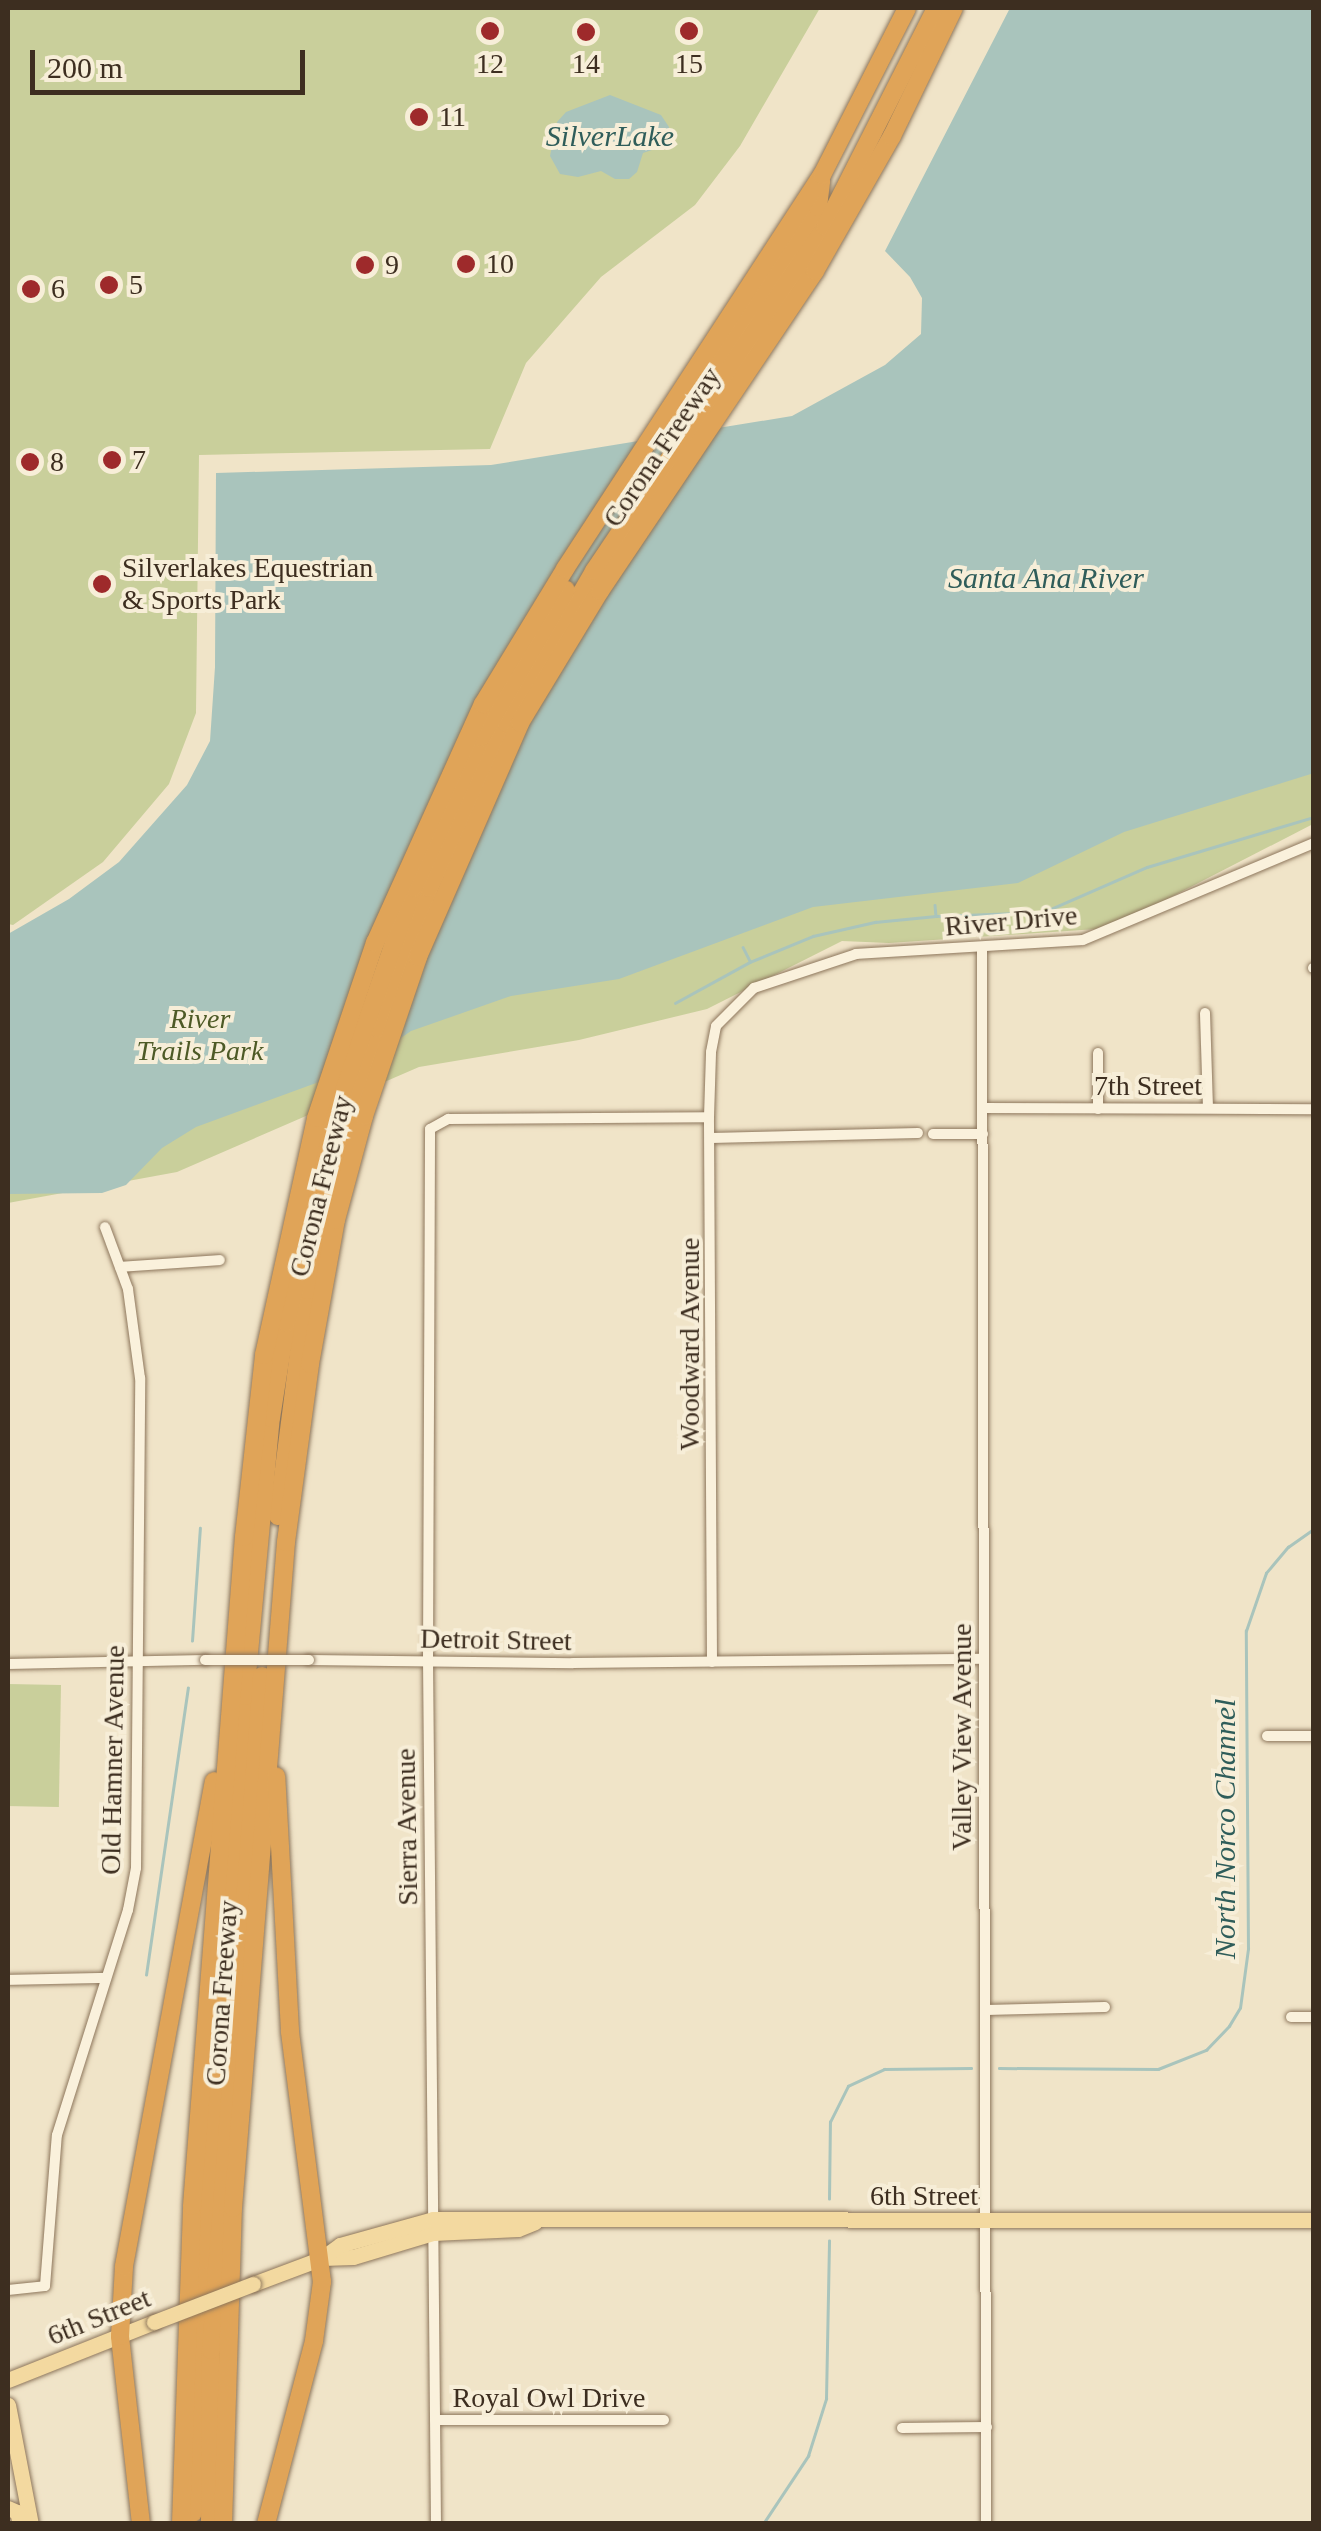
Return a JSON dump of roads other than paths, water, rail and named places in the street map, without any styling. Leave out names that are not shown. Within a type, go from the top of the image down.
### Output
[{"type":"highway","name":"Corona Freeway","points":[[180,2524],[192,2206],[232,1688],[264,1355],[341,1116],[376,944],[483,704],[681,402],[822,175],[907,8]]},
{"type":"highway","points":[[722,394],[825,228],[936,8]]},
{"type":"highway","name":"Corona Freeway","points":[[223,2524],[223,2410],[233,2208],[273,1691],[286,1542],[310,1364],[336,1220],[341,1116],[418,957],[520,724],[722,394],[834,237],[892,136],[954,8]]},
{"type":"highway","points":[[192,2524],[201,2260],[269,1438],[304,1232],[341,1116]]},
{"type":"highway","points":[[210,2524],[211,2350],[231,2042],[287,1416],[341,1116]]},
{"type":"highway","points":[[141,2524],[120,2336],[124,2266],[232,1688]]},
{"type":"highway","points":[[266,2524],[322,2305],[322,2258],[310,2206],[290,2031],[273,1691]]},
{"type":"main road","name":"6th Street","points":[[8,2380],[322,2258],[353,2257],[433,2226],[526,2216],[535,2222],[1314,2220]]},
{"type":"main road","points":[[8,2405],[31,2524]]},
{"type":"main road","points":[[8,2506],[11,2524]]},
{"type":"main road","points":[[8,2506],[17,2512],[20,2524]]},
{"type":"street","name":"River Drive","points":[[716,1026],[754,988],[856,954],[982,950],[1082,940],[1314,843]]},
{"type":"street","name":"Valley View Avenue","points":[[982,950],[986,2524]]},
{"type":"street","points":[[1205,1013],[1208,1108]]},
{"type":"street","name":"Woodward Avenue","points":[[712,1662],[709,1116],[716,1026]]},
{"type":"street","points":[[1098,1053],[1098,1109]]},
{"type":"street","name":"7th Street","points":[[983,1108],[1314,1109]]},
{"type":"street","name":"Sierra Avenue","points":[[436,2524],[428,1661],[426,1177],[430,1130],[448,1118],[709,1116]]},
{"type":"street","points":[[711,1138],[918,1133]]},
{"type":"street","points":[[933,1134],[983,1134]]},
{"type":"street","name":"Old Hamner Avenue","points":[[8,2290],[45,2286],[58,2135],[71,2103],[136,1868],[140,1378],[136,1331],[105,1227]]},
{"type":"street","points":[[120,1267],[220,1260]]},
{"type":"street","name":"Detroit Street","points":[[8,1664],[984,1658]]},
{"type":"street","points":[[1268,1736],[1314,1736]]},
{"type":"street","points":[[8,1980],[106,1978]]},
{"type":"street","points":[[986,2010],[1105,2007]]},
{"type":"street","points":[[1291,2017],[1314,2017]]},
{"type":"street","name":"Royal Owl Drive","points":[[435,2420],[664,2420]]},
{"type":"street","points":[[902,2428],[987,2427]]},
{"type":"water","name":"Santa Ana River","points":[[1010,8],[1313,8],[1314,773],[1124,832],[1018,883],[813,907],[619,979],[511,996],[411,1031],[357,1068],[196,1127],[162,1148],[126,1185],[102,1193],[8,1194],[8,934],[69,899],[119,862],[187,785],[210,741],[215,667],[216,473],[491,465],[792,416],[885,365],[921,334],[922,298],[910,277],[885,251]]},
{"type":"water","name":"SilverLake","points":[[610,95],[661,115],[669,127],[667,145],[643,153],[637,172],[629,179],[615,179],[601,171],[578,177],[560,174],[550,156],[557,122],[566,112]]},
{"type":"waterway","points":[[935,905],[936,916],[1044,912],[1147,867],[1314,817]]},
{"type":"waterway","points":[[750,962],[813,936],[875,922],[936,916]]},
{"type":"waterway","points":[[675,1003],[750,962],[743,948]]},
{"type":"waterway","points":[[192,1641],[200,1528]]},
{"type":"waterway","name":"North Norco Channel","points":[[999,2068],[1158,2069],[1206,2050],[1240,2008],[1248,1949],[1246,1631],[1266,1573],[1288,1547],[1314,1529]]},
{"type":"waterway","points":[[146,1975],[188,1688]]},
{"type":"waterway","name":"North Norco Channel","points":[[829,2199],[830,2122],[848,2086],[884,2069],[971,2068]]},
{"type":"waterway","name":"North Norco Channel","points":[[763,2524],[808,2456],[826,2399],[829,2241]]},
{"type":"place","name":"12","points":[[490,31]]},
{"type":"place","name":"15","points":[[689,31]]},
{"type":"place","name":"14","points":[[586,32]]},
{"type":"place","name":"11","points":[[419,117]]},
{"type":"place","name":"10","points":[[466,264]]},
{"type":"place","name":"9","points":[[365,265]]},
{"type":"place","name":"5","points":[[109,285]]},
{"type":"place","name":"6","points":[[31,289]]},
{"type":"place","name":"7","points":[[112,460]]},
{"type":"place","name":"8","points":[[30,462]]},
{"type":"place","name":"Silverlakes Equestrian & Sports Park","points":[[102,584]]},
{"type":"park label","name":"River Trails Park","points":[[200,1035]]}]
